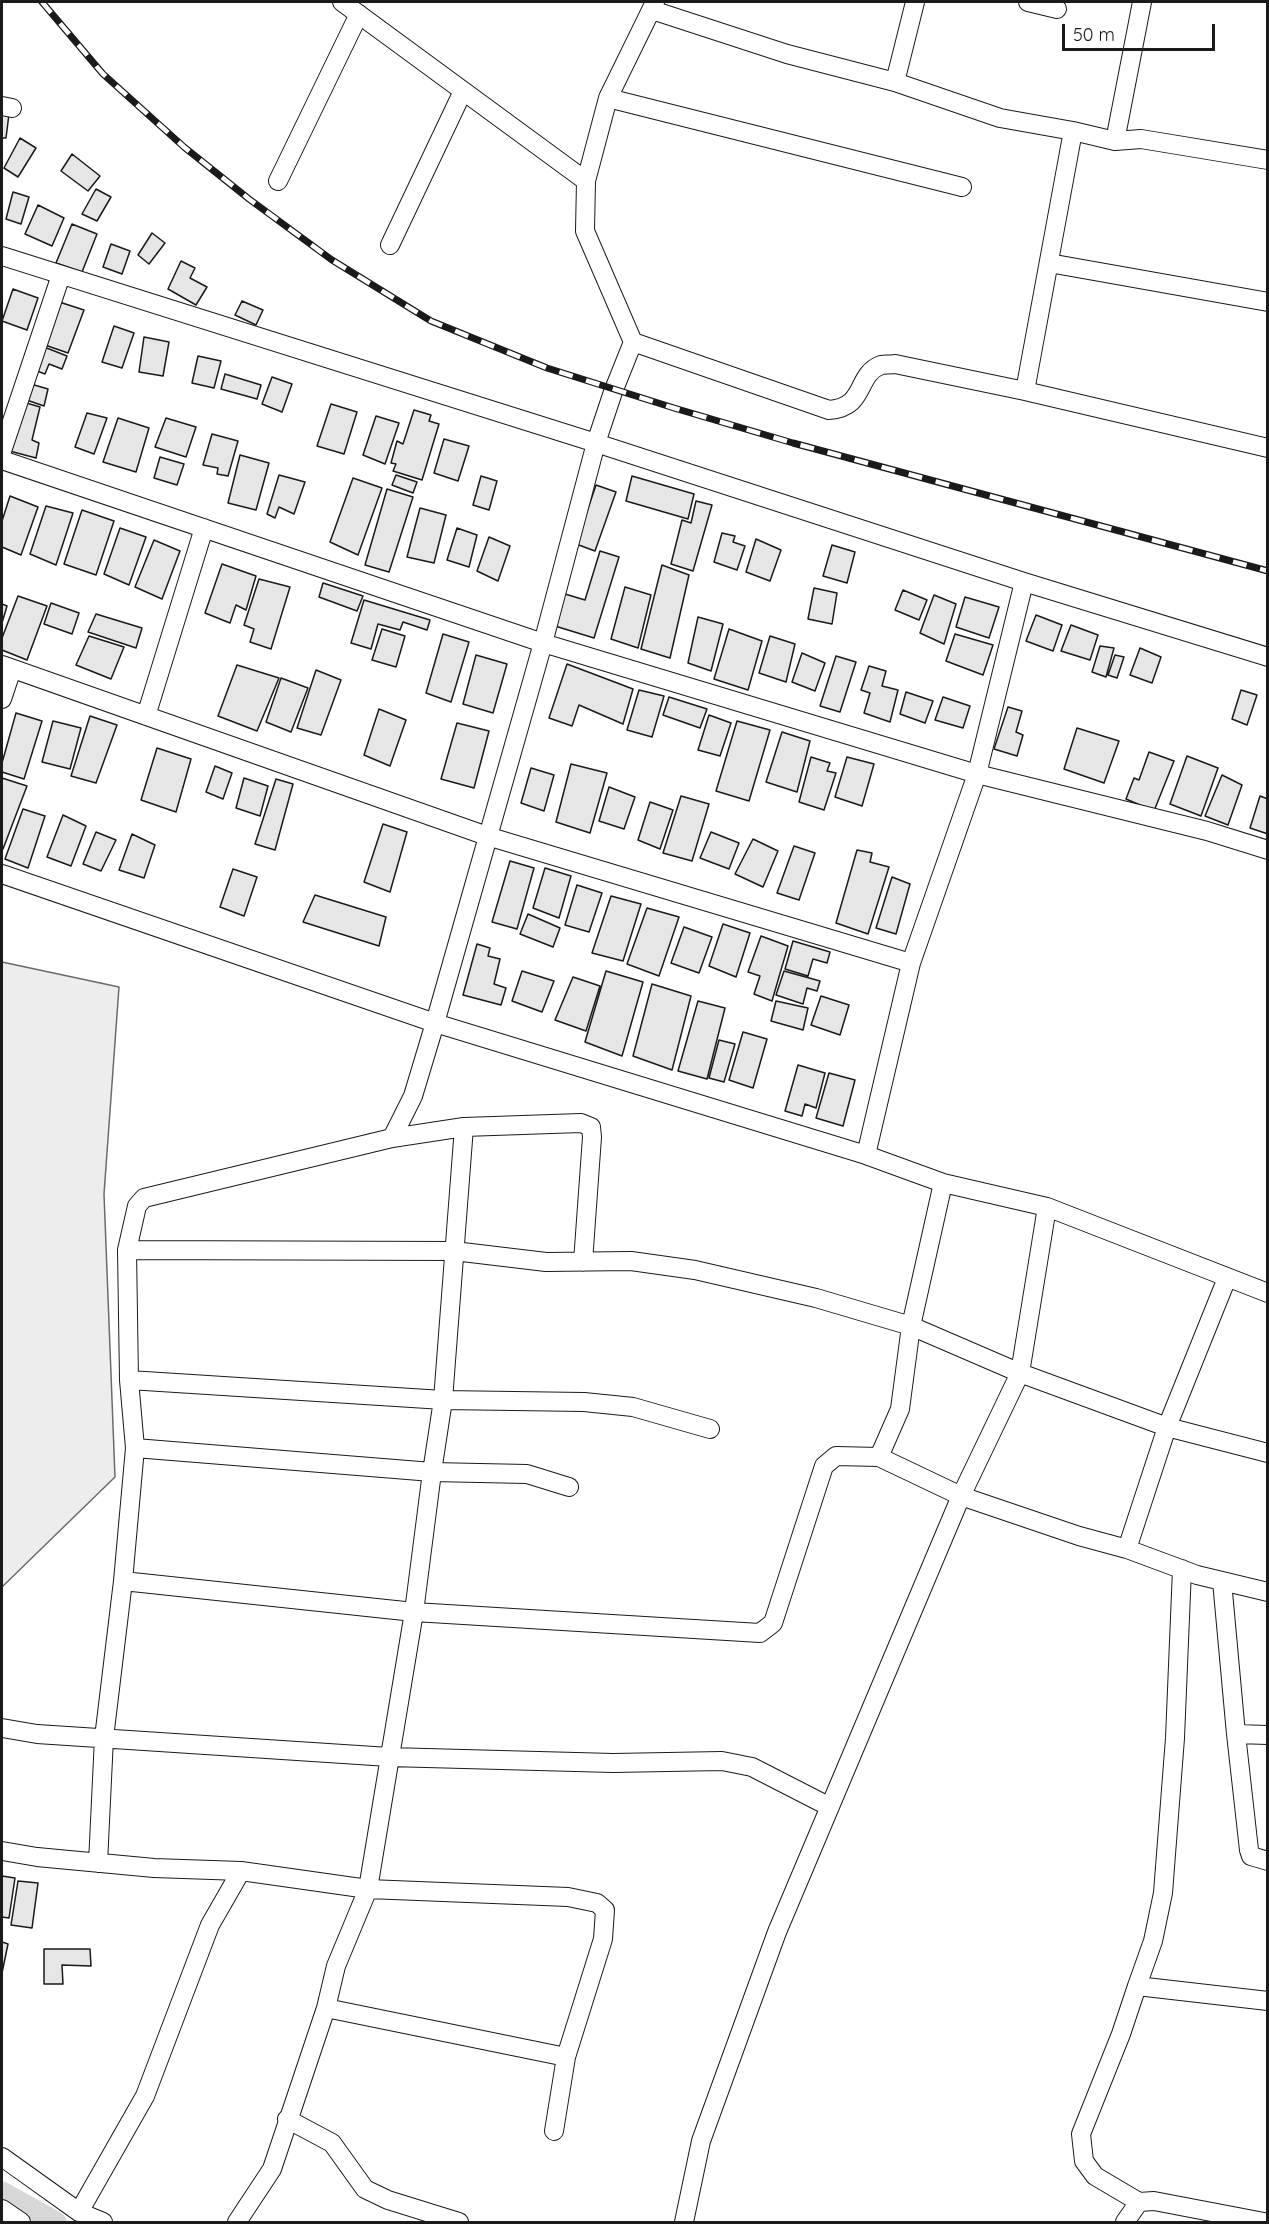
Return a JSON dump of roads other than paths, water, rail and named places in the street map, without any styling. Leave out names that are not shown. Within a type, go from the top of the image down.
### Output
[{"type":"street","points":[[342,2],[586,181]]},
{"type":"street","points":[[895,82],[915,2]]},
{"type":"street","points":[[1029,2],[1057,9]]},
{"type":"street","points":[[1115,141],[1142,2]]},
{"type":"street","points":[[392,1137],[413,1096],[543,643],[596,443],[633,342],[585,231],[586,181],[608,98],[654,6],[787,54],[895,82],[1000,118],[1073,130],[1115,141],[1142,139],[1268,160]]},
{"type":"street","points":[[278,181],[359,14]]},
{"type":"street","points":[[390,245],[463,91]]},
{"type":"street","points":[[608,98],[962,187]]},
{"type":"street","points":[[1025,391],[1073,130]]},
{"type":"street","points":[[2,256],[596,443],[1024,582],[1268,657]]},
{"type":"street","points":[[1049,263],[1268,302]]},
{"type":"street","points":[[2,451],[61,275]]},
{"type":"street","points":[[633,342],[829,410],[841,409],[852,404],[871,373],[881,365],[895,364],[1025,391],[1268,448]]},
{"type":"street","points":[[2,460],[543,643],[977,774],[1207,831],[1268,850]]},
{"type":"street","points":[[146,716],[204,528]]},
{"type":"street","points":[[866,1155],[911,963],[977,774],[1024,582]]},
{"type":"street","points":[[2,699],[7,667],[487,836],[911,963]]},
{"type":"street","points":[[2,874],[435,1023],[866,1155],[943,1183],[1047,1207],[1268,1293]]},
{"type":"street","points":[[98,1863],[104,1738],[123,1581],[135,1448],[129,1380],[127,1250],[136,1206],[144,1198],[392,1137],[464,1127],[581,1123],[591,1127],[592,1137],[583,1262]]},
{"type":"street","points":[[237,2223],[272,2169],[326,2007],[336,1966],[368,1889],[414,1612],[443,1400],[464,1127]]},
{"type":"street","points":[[879,1457],[900,1409],[911,1326],[943,1183]]},
{"type":"street","points":[[684,2223],[701,2141],[777,1932],[961,1496],[1020,1373],[1047,1207]]},
{"type":"street","points":[[127,1250],[454,1251],[546,1262],[631,1261],[695,1270],[816,1298],[911,1326],[1020,1373],[1167,1427],[1268,1453]]},
{"type":"street","points":[[1127,1549],[1167,1427],[1227,1278]]},
{"type":"street","points":[[129,1380],[443,1400],[562,1401],[633,1407],[710,1429]]},
{"type":"street","points":[[135,1448],[432,1473],[527,1474],[569,1487]]},
{"type":"street","points":[[123,1581],[414,1612],[760,1633],[773,1623],[824,1466],[836,1456],[879,1457],[961,1496],[1182,1569],[1268,1592]]},
{"type":"street","points":[[1182,1569],[1175,1738],[1163,1893],[1153,1941],[1121,2034],[1081,2134],[1084,2161],[1095,2176],[1139,2202],[1154,2201],[1264,2223]]},
{"type":"street","points":[[1222,1581],[1249,1850],[1251,1856],[1268,1861]]},
{"type":"street","points":[[2,1728],[37,1734],[389,1757],[613,1763],[722,1761],[752,1767],[830,1807]]},
{"type":"street","points":[[1236,1734],[1268,1735]]},
{"type":"street","points":[[2,1851],[37,1857],[154,1868],[241,1871],[368,1889],[567,1896],[597,1903],[605,1910],[603,1939],[566,2057],[554,2131]]},
{"type":"street","points":[[79,2212],[145,2096],[210,1925],[241,1871]]},
{"type":"street","points":[[1137,1986],[1268,2001]]},
{"type":"street","points":[[326,2007],[566,2057]]},
{"type":"street","points":[[287,2119],[333,2143],[365,2189],[388,2200],[459,2223]]},
{"type":"street","points":[[2,2157],[79,2212],[103,2223]]},
{"type":"street","points":[[1125,2223],[1139,2202]]},
{"type":"street","points":[[2,2209],[21,2223]]},
{"type":"waterway","points":[[2,2192],[56,2222]]},
{"type":"railway","points":[[42,2],[103,74],[184,147],[249,199],[332,260],[431,321],[547,368],[674,408],[793,443],[1268,571]]}]
